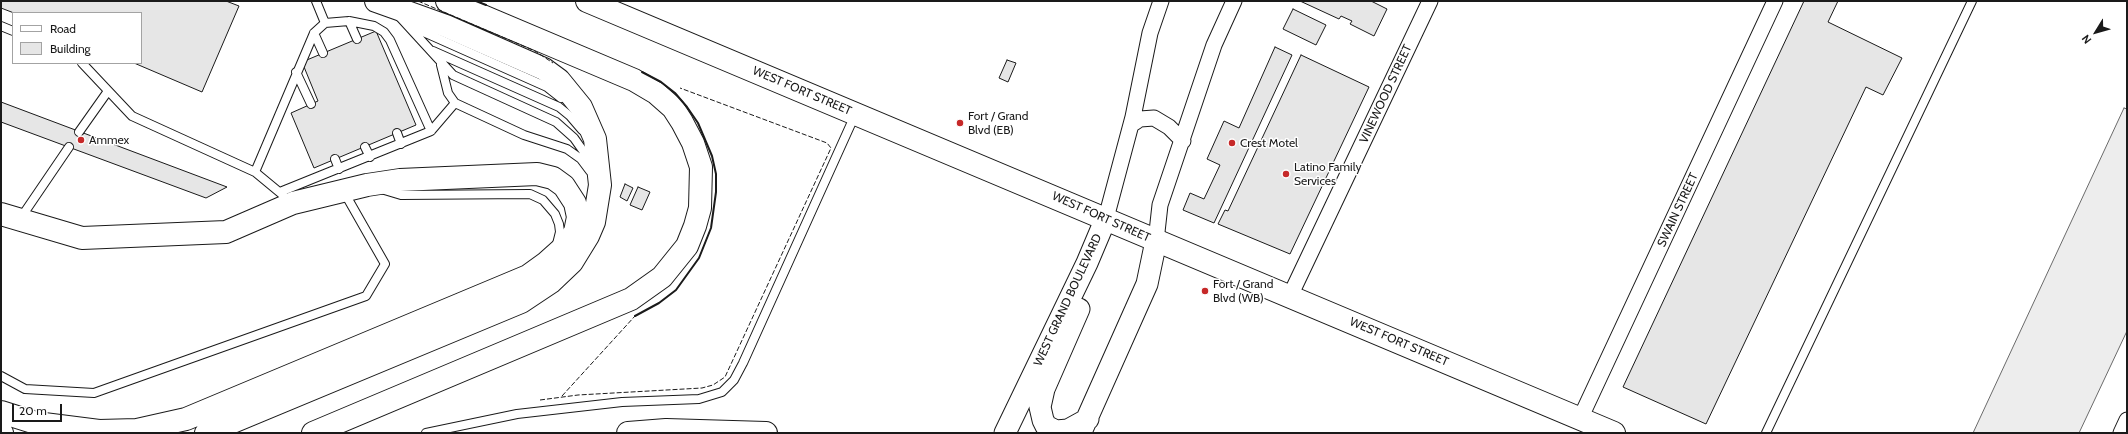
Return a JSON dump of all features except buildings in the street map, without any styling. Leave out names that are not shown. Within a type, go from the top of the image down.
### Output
[{"type":"main road","points":[[320,430],[631,299],[647,289],[666,272],[686,246],[695,226],[700,208],[700,167],[693,143],[673,108],[656,93],[634,80],[447,1]]},
{"type":"main road","name":"WEST FORT STREET","points":[[587,1],[1106,218],[1156,241],[1614,433]]},
{"type":"main road","points":[[1,412],[36,423],[79,430],[137,430],[186,419],[316,376],[521,302],[538,293],[562,272],[580,250],[594,222],[599,201],[598,162],[595,139],[586,116],[570,92],[551,74],[446,26],[380,3]]},
{"type":"main road","points":[[10,217],[82,238],[226,232],[286,198],[400,180],[537,174],[553,178],[564,186],[572,196],[578,217],[575,232],[571,239],[537,271],[316,376],[206,433]]},
{"type":"main road","points":[[628,433],[666,430],[766,433]]},
{"type":"street","name":"WEST GRAND BOULEVARD","points":[[1005,433],[1087,263],[1106,218],[1131,124],[1150,33],[1161,1]]},
{"type":"street","points":[[1087,263],[1078,315],[1044,389],[1040,407],[1046,426],[1056,431],[1084,426],[1147,284],[1156,241],[1160,205],[1183,141],[1214,45],[1234,1]]},
{"type":"street","name":"VINEWOOD STREET","points":[[1290,296],[1430,1]]},
{"type":"street","name":"SWAIN STREET","points":[[1580,418],[1775,1]]},
{"type":"street","points":[[1131,124],[1140,120],[1154,118],[1169,127],[1183,141]]},
{"type":"street","points":[[2121,433],[2127,420]]},
{"type":"lane","points":[[316,1],[324,23]]},
{"type":"lane","points":[[1766,433],[1972,1]]},
{"type":"lane","points":[[380,3],[413,27],[521,75],[554,92],[569,107],[581,124],[598,162]]},
{"type":"lane","points":[[401,19],[453,75],[550,118],[565,129],[582,148],[591,162],[598,183],[599,201]]},
{"type":"lane","points":[[349,21],[357,39]]},
{"type":"lane","points":[[254,172],[314,33],[324,23],[349,21],[374,26],[384,32],[390,40],[431,131]]},
{"type":"lane","points":[[1,26],[12,31]]},
{"type":"lane","points":[[314,33],[323,53]]},
{"type":"lane","points":[[424,45],[437,53],[559,107],[577,124],[598,162]]},
{"type":"lane","points":[[436,57],[443,70],[448,93],[455,103],[524,135],[574,153],[591,173],[595,181],[599,201]]},
{"type":"lane","points":[[83,64],[132,116],[254,172],[286,198],[339,169],[431,131],[455,103]]},
{"type":"lane","points":[[296,72],[311,104]]},
{"type":"lane","points":[[79,132],[108,91]]},
{"type":"lane","points":[[426,433],[524,413],[622,402],[699,399],[722,392],[734,380],[743,363],[856,114]]},
{"type":"lane","points":[[397,133],[401,144]]},
{"type":"lane","points":[[10,217],[69,147]]},
{"type":"lane","points":[[365,147],[370,157]]},
{"type":"lane","points":[[335,159],[339,169]]},
{"type":"lane","points":[[1,376],[25,389],[94,393],[366,296],[385,264],[343,190]]},
{"type":"shaded area","points":[[2124,108],[2127,109],[2127,331],[2079,433],[1973,433]]},
{"type":"fence","points":[[418,1],[535,51],[553,63]]},
{"type":"fence","points":[[540,400],[578,395],[702,388],[713,385],[725,377],[831,148],[827,143],[680,88]]},
{"type":"fence","points":[[562,396],[635,316]]},
{"type":"wall","points":[[476,1],[486,5]]},
{"type":"wall","points":[[635,316],[659,303],[676,290],[699,258],[711,228],[716,192],[716,174],[712,156],[698,123],[675,93],[661,82],[642,72]]},
{"type":"place","name":"Fort / Grand Blvd (EB)","points":[[960,123]]},
{"type":"place","name":"Ammex","points":[[81,140]]},
{"type":"place","name":"Crest Motel","points":[[1232,143]]},
{"type":"place","name":"Latino Family Services","points":[[1286,174]]},
{"type":"place","name":"Fort / Grand Blvd (WB)","points":[[1205,291]]}]
